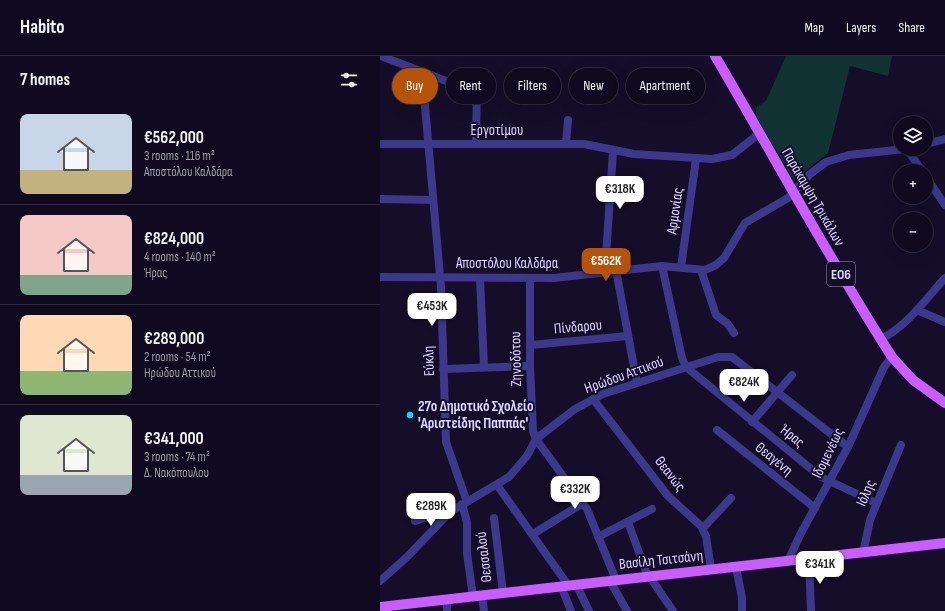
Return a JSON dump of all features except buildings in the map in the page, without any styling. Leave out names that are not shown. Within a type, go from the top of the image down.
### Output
[{"type":"main road","name":"Παράκαμψη Τρικάλων","points":[[716,57],[793,194],[892,357],[913,380],[944,401]]},
{"type":"main road","name":"Βασίλη Τσιτσάνη","points":[[380,607],[945,543]]},
{"type":"street","points":[[381,56],[412,68]]},
{"type":"street","points":[[438,78],[454,84],[477,88],[476,144]]},
{"type":"street","name":"Εύκλη","points":[[425,104],[440,278],[446,442],[465,503],[467,522],[467,553],[477,596],[484,611]]},
{"type":"street","points":[[566,143],[568,120]]},
{"type":"street","name":"Εργοτίμου","points":[[380,144],[566,143],[598,145],[610,148],[613,151],[696,159],[717,159],[728,156],[760,133]]},
{"type":"street","points":[[933,142],[945,139]]},
{"type":"street","points":[[734,333],[728,324],[716,315],[701,270],[713,267],[722,261],[745,223],[781,203],[793,194],[810,174],[829,161],[849,155],[893,150]]},
{"type":"street","points":[[605,272],[613,151]]},
{"type":"street","name":"Αρμονίας","points":[[681,267],[696,159]]},
{"type":"street","points":[[933,187],[945,205]]},
{"type":"street","points":[[380,199],[432,200]]},
{"type":"street","points":[[662,266],[682,358],[686,367]]},
{"type":"street","name":"Αποστόλου Καλδάρα","points":[[380,277],[562,277],[662,266],[701,270]]},
{"type":"street","points":[[616,270],[637,383]]},
{"type":"street","points":[[480,278],[484,367]]},
{"type":"street","name":"Ζηνοδότου","points":[[530,278],[531,420],[536,439]]},
{"type":"street","points":[[881,339],[896,331],[945,278]]},
{"type":"street","points":[[917,310],[945,322]]},
{"type":"street","name":"Πίνδαρου","points":[[530,345],[628,336]]},
{"type":"street","name":"Ηρώδου Αττικού","points":[[380,581],[407,557],[446,515],[497,485],[517,469],[531,451],[536,439],[575,409],[593,399],[718,356],[729,356],[777,393]]},
{"type":"street","name":"Ιδομενέως","points":[[788,561],[848,447],[880,375],[892,357]]},
{"type":"street","points":[[443,369],[530,366]]},
{"type":"street","name":"Ήρας","points":[[686,367],[815,473],[830,482],[876,503]]},
{"type":"street","points":[[752,422],[792,375]]},
{"type":"street","points":[[777,393],[848,447]]},
{"type":"street","name":"Θεανώς","points":[[593,399],[668,496],[703,528]]},
{"type":"street","name":"Θεαγένη","points":[[717,430],[815,508]]},
{"type":"street","points":[[536,439],[583,503],[598,537],[613,581],[627,611]]},
{"type":"street","name":"Ιόλης","points":[[863,553],[867,530],[876,503],[901,445]]},
{"type":"street","points":[[497,485],[568,585],[589,611]]},
{"type":"street","points":[[711,569],[706,536],[703,528],[731,498]]},
{"type":"street","points":[[533,534],[583,503]]},
{"type":"street","points":[[598,537],[652,509]]},
{"type":"street","points":[[415,521],[437,514],[446,515]]},
{"type":"street","name":"Θεσσαλού","points":[[494,518],[503,593]]},
{"type":"street","points":[[628,522],[649,577],[673,611]]},
{"type":"street","points":[[809,559],[811,611]]},
{"type":"street","points":[[736,567],[742,598],[742,611]]},
{"type":"street","points":[[568,585],[571,611]]},
{"type":"street","points":[[447,600],[447,611]]},
{"type":"green space","points":[[786,56],[892,56],[888,76],[850,66],[828,153],[794,180],[757,118],[755,108],[766,101]]},
{"type":"place","name":"27ο Δημοτικό Σχολείο 'Αριστείδης Παππάς'","points":[[410,415]]}]
